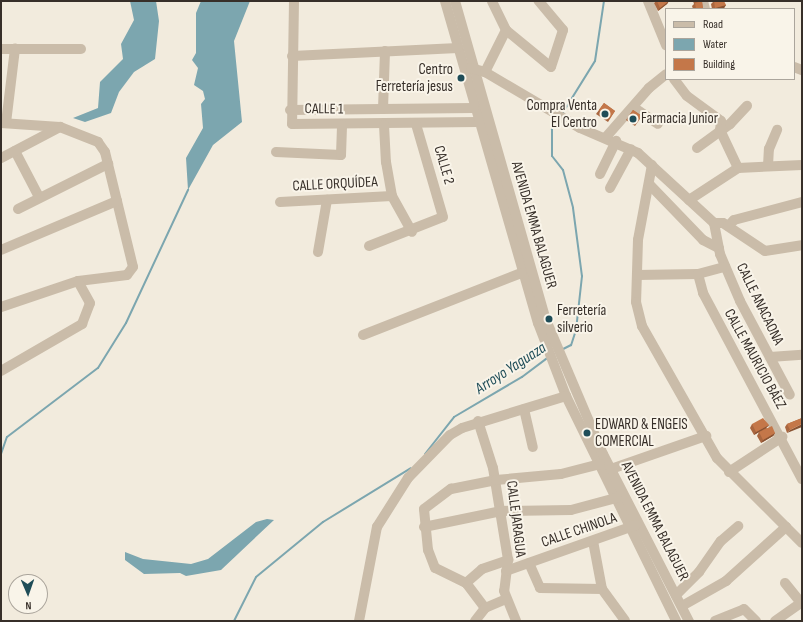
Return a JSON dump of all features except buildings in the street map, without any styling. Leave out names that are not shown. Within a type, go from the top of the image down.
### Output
[{"type":"street","name":"CALLE 1","points":[[294,1],[290,110],[292,124],[384,125],[478,122]]},
{"type":"street","name":"AVENIDA EMMA BALAGUER","points":[[445,1],[478,122],[542,322]]},
{"type":"street","name":"AVENIDA EMMA BALAGUER","points":[[455,1],[480,70],[521,273],[542,322],[564,380],[611,469],[676,621]]},
{"type":"street","points":[[492,1],[506,30],[551,67],[563,30],[539,1]]},
{"type":"street","points":[[648,1],[663,27],[665,39]]},
{"type":"street","points":[[480,70],[506,30]]},
{"type":"street","points":[[292,56],[458,48]]},
{"type":"street","points":[[1,49],[81,49]]},
{"type":"street","points":[[1,307],[78,281],[118,278],[132,272],[108,164],[98,142],[60,127],[4,123],[15,49]]},
{"type":"street","points":[[383,110],[385,51]]},
{"type":"street","points":[[463,67],[480,70],[545,110],[580,128],[611,139],[631,149],[652,165],[714,223],[728,226],[765,251],[802,245]]},
{"type":"street","points":[[600,174],[611,139],[633,107],[665,75]]},
{"type":"street","points":[[675,80],[687,96],[721,121],[720,130],[738,168]]},
{"type":"street","points":[[697,148],[747,106]]},
{"type":"street","points":[[633,107],[658,124]]},
{"type":"street","points":[[290,110],[474,108]]},
{"type":"street","name":"CALLE 2","points":[[412,232],[441,219],[443,215],[416,124]]},
{"type":"street","points":[[276,152],[341,155],[342,125]]},
{"type":"street","points":[[369,246],[412,232],[392,196],[386,162],[384,125]]},
{"type":"street","points":[[1,158],[60,127]]},
{"type":"street","points":[[768,166],[769,149],[777,130]]},
{"type":"street","points":[[610,188],[631,149]]},
{"type":"street","points":[[15,151],[39,197]]},
{"type":"street","points":[[18,209],[39,197],[108,164]]},
{"type":"street","points":[[652,165],[638,240],[636,302],[642,326],[706,436],[729,472],[802,543]]},
{"type":"street","points":[[689,200],[738,168],[802,165]]},
{"type":"street","points":[[649,184],[703,240],[719,248]]},
{"type":"street","name":"CALLE ORQUÍDEA","points":[[280,202],[392,196]]},
{"type":"street","points":[[318,252],[327,200]]},
{"type":"street","points":[[1,250],[117,201]]},
{"type":"street","points":[[728,226],[734,220],[802,202]]},
{"type":"street","name":"CALLE ANACAONA","points":[[714,223],[719,248],[725,267],[790,395]]},
{"type":"street","points":[[637,275],[698,274],[725,267]]},
{"type":"street","points":[[363,335],[521,273]]},
{"type":"street","name":"CALLE MAURICIO BÁEZ","points":[[698,274],[702,293],[782,437],[802,479]]},
{"type":"street","points":[[1,371],[82,324],[90,303],[78,281]]},
{"type":"street","points":[[770,357],[802,355]]},
{"type":"street","name":"AVENIDA EMMA BALAGUER","points":[[564,380],[566,396],[616,498],[635,525],[676,595],[689,621]]},
{"type":"street","points":[[360,621],[378,524],[408,478],[450,435],[478,421],[566,396]]},
{"type":"street","points":[[524,409],[532,447]]},
{"type":"street","name":"CALLE JARAGUA","points":[[478,421],[496,480],[508,560],[506,571],[506,599],[516,621]]},
{"type":"street","points":[[611,469],[706,436]]},
{"type":"street","points":[[729,472],[782,437]]},
{"type":"street","points":[[485,608],[466,582],[435,568],[424,527],[424,509],[435,497],[451,489],[496,480],[561,474],[600,464]]},
{"type":"street","points":[[424,527],[501,511],[571,510],[616,498]]},
{"type":"street","name":"CALLE CHINOLA","points":[[506,571],[635,525]]},
{"type":"street","points":[[676,595],[699,572],[721,541],[738,526]]},
{"type":"street","points":[[682,606],[726,581],[786,527]]},
{"type":"street","points":[[593,541],[602,589],[625,621]]},
{"type":"street","points":[[466,582],[482,568],[508,560]]},
{"type":"street","points":[[529,563],[540,588],[602,589]]},
{"type":"street","points":[[775,621],[802,603],[785,583]]},
{"type":"street","points":[[475,621],[485,608],[506,599]]},
{"type":"street","points":[[715,621],[744,609],[756,621]]},
{"type":"water","points":[[130,1],[156,1],[159,21],[155,59],[134,72],[119,92],[111,113],[85,122],[73,118],[98,108],[100,82],[123,59],[121,44],[134,20]]},
{"type":"water","points":[[201,1],[250,1],[234,41],[242,122],[213,145],[188,190],[186,158],[203,128],[201,104],[205,99],[203,91],[194,85],[198,68],[192,60],[196,53],[196,13]]},
{"type":"water","points":[[267,519],[274,520],[221,570],[186,576],[180,573],[144,574],[125,560],[125,552],[143,559],[191,564],[208,559],[256,522]]},
{"type":"waterway","name":"Arroyo Yaguaza","points":[[562,114],[595,61],[604,1]]},
{"type":"waterway","name":"Arroyo Yaguaza","points":[[558,119],[552,129],[552,156],[563,170],[573,208],[582,276],[576,330],[571,345],[561,350]]},
{"type":"waterway","points":[[1,454],[7,437],[98,368],[126,323],[188,190]]},
{"type":"waterway","name":"Arroyo Yaguaza","points":[[425,454],[454,417],[522,377],[547,358]]},
{"type":"waterway","name":"Arroyo Yaguaza","points":[[234,621],[256,577],[323,522],[411,468]]},
{"type":"place","name":"Centro Ferretería jesus","points":[[461,78]]},
{"type":"place","name":"Compra Venta El Centro","points":[[605,114]]},
{"type":"place","name":"Farmacia Junior","points":[[633,119]]},
{"type":"place","name":"Ferretería silverio","points":[[549,319]]},
{"type":"place","name":"EDWARD & ENGElS COMERCIAL","points":[[587,433]]}]
